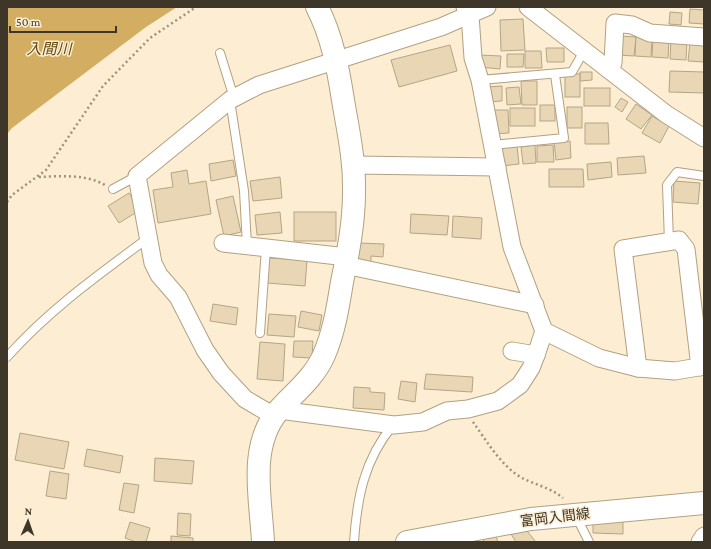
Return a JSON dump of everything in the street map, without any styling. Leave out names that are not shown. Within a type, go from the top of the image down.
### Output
[{"type":"street","points":[[263,542],[259,463],[260,445],[265,432],[277,413],[316,371],[323,357],[331,336],[353,223],[354,191],[352,166],[337,60],[324,19],[317,7]]},
{"type":"street","points":[[468,11],[473,58],[480,80],[512,247],[544,331],[531,368],[520,385],[498,401],[447,411],[422,422],[394,425],[277,413],[245,399],[222,373],[205,350],[181,303],[159,275],[153,263],[137,176],[232,99],[259,85],[440,27],[468,11],[487,7]]},
{"type":"street","points":[[528,7],[666,114],[704,138]]},
{"type":"street","points":[[608,69],[613,63],[615,23],[632,25],[650,33],[704,37]]},
{"type":"street","points":[[352,166],[497,167]]},
{"type":"street","points":[[544,331],[599,358],[638,368],[675,371],[702,366],[686,249],[679,240],[623,249],[638,368]]},
{"type":"street","points":[[224,243],[247,245],[346,261],[535,305]]},
{"type":"street","points":[[512,351],[536,355]]},
{"type":"street","name":"富岡入間線","points":[[407,542],[495,525],[575,514],[704,503]]},
{"type":"street","points":[[700,542],[704,536]]},
{"type":"lane","points":[[480,80],[555,75],[572,72],[584,51]]},
{"type":"lane","points":[[220,53],[232,99],[244,191],[247,245]]},
{"type":"lane","points":[[492,145],[564,138],[555,75]]},
{"type":"lane","points":[[669,242],[667,185],[678,172],[704,176]]},
{"type":"lane","points":[[113,189],[137,176]]},
{"type":"lane","points":[[7,357],[30,331],[61,303],[148,238]]},
{"type":"lane","points":[[260,333],[266,248]]},
{"type":"lane","points":[[354,542],[356,515],[361,487],[380,442],[394,425]]},
{"type":"lane","points":[[575,514],[589,542]]},
{"type":"path","points":[[7,202],[12,195],[46,170],[103,86],[150,38],[196,7]]},
{"type":"path","points":[[38,177],[62,176],[89,179],[113,189]]},
{"type":"path","points":[[468,408],[471,420],[497,454],[516,474],[554,491],[564,499],[575,514]]},
{"type":"water","name":"入間川","points":[[7,7],[177,7],[146,27],[12,128],[7,134]]},
{"type":"building","points":[[690,9],[704,10],[704,24],[689,23]]},
{"type":"building","points":[[670,12],[682,13],[681,25],[669,24]]},
{"type":"building","points":[[523,19],[525,50],[501,51],[500,20]]},
{"type":"building","points":[[620,36],[636,37],[634,56],[618,55]]},
{"type":"building","points":[[636,36],[652,37],[651,57],[635,56]]},
{"type":"building","points":[[653,38],[669,39],[668,58],[652,57]]},
{"type":"building","points":[[671,39],[687,40],[686,60],[670,59]]},
{"type":"building","points":[[690,42],[704,43],[704,62],[688,61]]},
{"type":"building","points":[[450,45],[457,71],[399,87],[391,60]]},
{"type":"building","points":[[546,48],[564,48],[564,62],[547,62]]},
{"type":"building","points":[[525,51],[541,51],[542,68],[525,68]]},
{"type":"building","points":[[507,54],[524,54],[523,67],[507,67]]},
{"type":"building","points":[[479,55],[501,56],[500,69],[479,67]]},
{"type":"building","points":[[670,71],[704,72],[704,93],[669,92]]},
{"type":"building","points":[[580,72],[592,72],[592,80],[580,81]]},
{"type":"building","points":[[565,74],[580,74],[580,97],[565,97]]},
{"type":"building","points":[[521,81],[537,81],[537,105],[522,105]]},
{"type":"building","points":[[502,86],[502,101],[488,102],[487,87]]},
{"type":"building","points":[[519,87],[521,104],[507,105],[506,88]]},
{"type":"building","points":[[584,88],[610,88],[610,106],[584,106]]},
{"type":"building","points":[[621,98],[628,102],[622,112],[615,107]]},
{"type":"building","points":[[636,104],[652,115],[641,129],[626,119]]},
{"type":"building","points":[[540,105],[555,105],[555,121],[540,121]]},
{"type":"building","points":[[567,107],[582,107],[582,128],[567,128]]},
{"type":"building","points":[[510,108],[535,108],[535,126],[510,126]]},
{"type":"building","points":[[493,110],[508,110],[509,133],[493,134]]},
{"type":"building","points":[[652,116],[669,126],[660,143],[642,133]]},
{"type":"building","points":[[585,123],[608,123],[609,144],[585,144]]},
{"type":"building","points":[[570,141],[571,158],[556,160],[554,142]]},
{"type":"building","points":[[535,145],[536,163],[523,164],[521,147]]},
{"type":"building","points":[[553,145],[554,162],[537,162],[537,146]]},
{"type":"building","points":[[517,146],[519,164],[502,166],[500,148]]},
{"type":"building","points":[[644,156],[646,173],[618,175],[617,158]]},
{"type":"building","points":[[233,160],[236,176],[211,181],[209,164]]},
{"type":"building","points":[[611,162],[612,177],[588,180],[587,164]]},
{"type":"building","points":[[549,169],[583,169],[584,187],[549,187]]},
{"type":"building","points":[[187,170],[189,184],[206,181],[211,214],[158,223],[153,190],[173,187],[171,173]]},
{"type":"building","points":[[280,177],[282,198],[253,201],[250,181]]},
{"type":"building","points":[[674,181],[700,183],[698,204],[673,202]]},
{"type":"building","points":[[129,193],[140,210],[119,223],[108,206]]},
{"type":"building","points":[[233,196],[241,232],[224,236],[216,200]]},
{"type":"building","points":[[280,212],[282,233],[257,235],[255,215]]},
{"type":"building","points":[[294,212],[336,212],[336,241],[294,241]]},
{"type":"building","points":[[411,214],[449,216],[447,235],[410,233]]},
{"type":"building","points":[[453,216],[482,218],[481,239],[452,237]]},
{"type":"building","points":[[360,243],[384,244],[383,257],[371,256],[371,262],[358,261]]},
{"type":"building","points":[[268,258],[307,260],[305,286],[267,283]]},
{"type":"building","points":[[213,304],[238,308],[236,325],[210,321]]},
{"type":"building","points":[[301,311],[322,315],[319,331],[298,327]]},
{"type":"building","points":[[269,314],[296,316],[294,337],[267,335]]},
{"type":"building","points":[[294,341],[313,341],[312,358],[293,357]]},
{"type":"building","points":[[260,342],[285,344],[283,381],[257,379]]},
{"type":"building","points":[[426,374],[473,377],[472,392],[424,389]]},
{"type":"building","points":[[401,381],[417,383],[415,402],[398,399]]},
{"type":"building","points":[[354,387],[370,388],[370,392],[385,393],[384,410],[353,408]]},
{"type":"building","points":[[20,433],[69,442],[64,469],[15,460]]},
{"type":"building","points":[[87,449],[123,456],[120,473],[84,466]]},
{"type":"building","points":[[155,458],[194,461],[192,484],[154,481]]},
{"type":"building","points":[[50,471],[69,474],[66,499],[46,496]]},
{"type":"building","points":[[124,483],[139,485],[134,513],[119,510]]},
{"type":"building","points":[[178,513],[191,514],[190,536],[177,535]]},
{"type":"building","points":[[593,520],[623,521],[623,534],[593,533]]},
{"type":"building","points":[[130,522],[150,528],[146,542],[136,542],[125,538]]},
{"type":"building","points":[[527,531],[536,542],[516,542],[511,534]]},
{"type":"building","points":[[171,536],[193,538],[193,542],[171,542]]},
{"type":"building","points":[[496,536],[498,542],[484,542],[483,539]]}]
